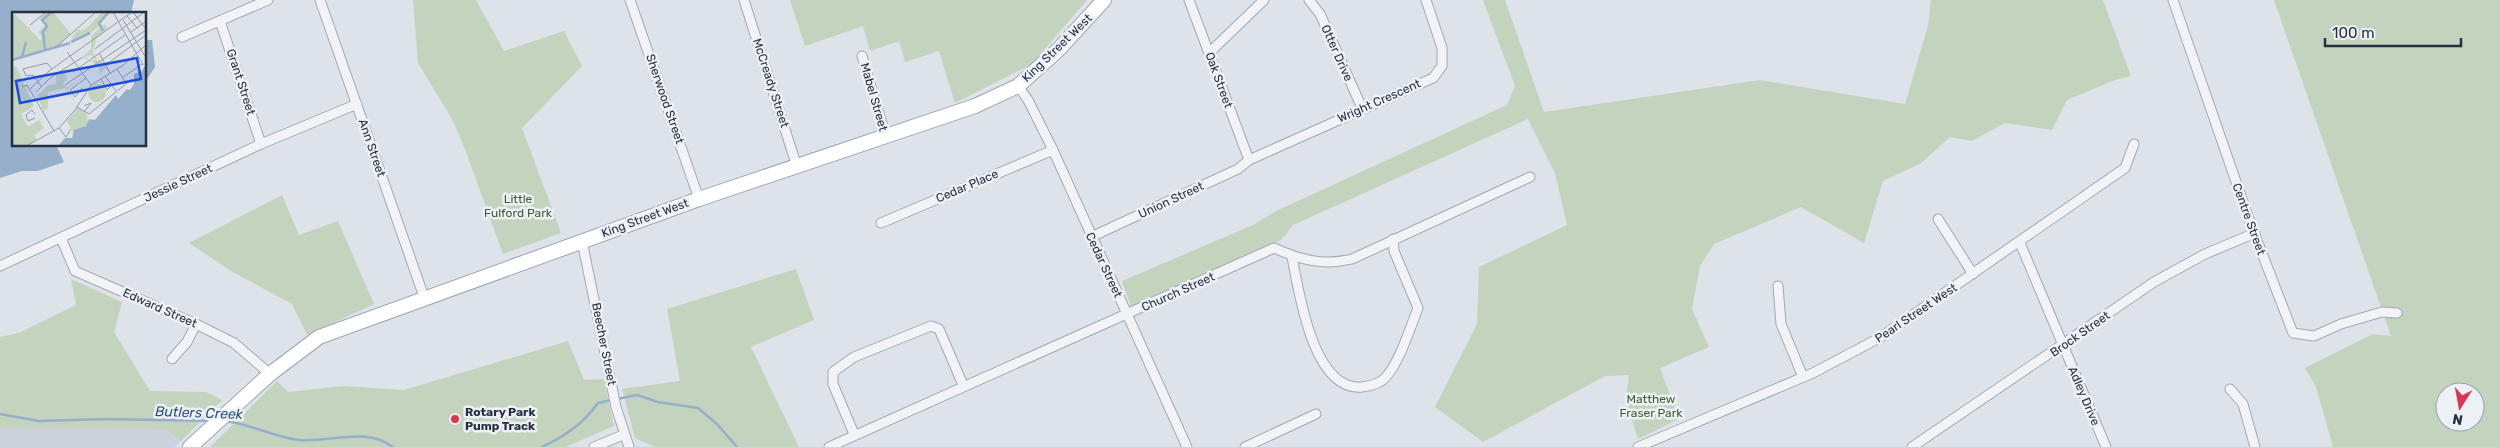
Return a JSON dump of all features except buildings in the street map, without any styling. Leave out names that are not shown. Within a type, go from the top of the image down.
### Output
[{"type":"main road","name":"King Street West","points":[[193,446],[243,397],[319,337],[424,297],[700,199],[975,106],[1018,86],[1059,48],[1104,0]]},
{"type":"street","points":[[182,36],[220,21],[251,3],[268,0]]},
{"type":"street","name":"Ann Street","points":[[320,0],[424,297]]},
{"type":"street","name":"Sherwood Street","points":[[630,0],[700,199]]},
{"type":"street","name":"McCready Street","points":[[744,0],[797,166]]},
{"type":"street","name":"Oak Street","points":[[1189,0],[1249,160]]},
{"type":"street","points":[[1209,53],[1264,0]]},
{"type":"street","name":"Otter Drive","points":[[1309,0],[1320,14],[1362,108]]},
{"type":"street","name":"Wright Crescent","points":[[1249,160],[1432,78],[1442,66],[1442,48],[1426,0]]},
{"type":"street","name":"Centre Street","points":[[2173,0],[2254,233],[2294,333],[2314,336],[2341,324],[2382,312],[2398,313]]},
{"type":"street","name":"Grant Street","points":[[220,21],[261,144]]},
{"type":"street","name":"Mabel Street","points":[[862,56],[886,137]]},
{"type":"street","name":"Cedar Street","points":[[1018,86],[1028,100],[1053,150],[1188,447]]},
{"type":"street","name":"Jessie Street","points":[[0,266],[261,144],[357,104]]},
{"type":"street","name":"Pearl Street West","points":[[1638,447],[1803,377],[1895,329],[2125,168],[2134,144]]},
{"type":"street","name":"Cedar Place","points":[[881,223],[1053,150]]},
{"type":"street","name":"Union Street","points":[[1091,237],[1238,169],[1249,160]]},
{"type":"street","name":"Church Street","points":[[828,447],[963,385],[1127,315],[1274,248],[1292,257],[1333,264],[1352,259],[1530,177]]},
{"type":"street","points":[[1938,219],[1973,274]]},
{"type":"street","name":"Brock Street","points":[[1912,447],[2154,282],[2205,254],[2254,233]]},
{"type":"street","name":"Edward Street","points":[[61,238],[75,271],[196,324],[234,344],[270,374]]},
{"type":"street","points":[[1292,257],[1303,312],[1323,363],[1332,376],[1344,385],[1358,387],[1373,386],[1386,378],[1418,308],[1394,251],[1393,239]]},
{"type":"street","name":"Beecher Street","points":[[582,241],[616,408],[629,447]]},
{"type":"street","name":"Adley Drive","points":[[2020,242],[2106,447]]},
{"type":"street","points":[[1778,286],[1781,324],[1803,377]]},
{"type":"street","points":[[172,360],[187,342],[196,324]]},
{"type":"street","points":[[854,434],[833,384],[833,372],[854,358],[931,326],[939,329],[963,385]]},
{"type":"street","points":[[2230,390],[2243,404],[2255,447]]},
{"type":"street","points":[[1245,447],[1316,414]]},
{"type":"street","points":[[594,447],[624,435]]},
{"type":"shaded area","points":[[0,428],[165,429],[181,441],[174,447],[0,447]]},
{"type":"green space","name":"Little Fulford Park","points":[[413,0],[476,0],[504,51],[564,31],[582,66],[522,128],[561,233],[503,254],[465,149],[452,119],[418,63]]},
{"type":"green space","points":[[790,0],[1087,0],[1032,64],[955,103],[939,51],[905,62],[899,41],[870,51],[863,26],[805,46]]},
{"type":"green space","name":"Matthew Fraser Park","points":[[1483,0],[1505,0],[1544,112],[1760,80],[1905,104],[1928,26],[1931,0],[2103,0],[2131,76],[2115,80],[2067,100],[2052,130],[2005,123],[1972,141],[1950,137],[1921,163],[1883,181],[1864,243],[1801,207],[1714,244],[1700,266],[1692,309],[1709,347],[1660,368],[1679,419],[1638,439],[1626,399],[1629,375],[1605,376],[1483,442],[1435,407],[1477,324],[1479,267],[1567,225],[1555,173],[1528,119],[1293,225],[1281,240],[1131,307],[1122,281],[1253,225],[1276,211],[1507,105],[1515,86]]},
{"type":"green space","points":[[2274,0],[2500,0],[2500,447],[2333,447],[2316,387],[2305,368],[2373,334],[2391,336]]},
{"type":"green space","points":[[282,195],[299,235],[338,221],[374,304],[307,335],[292,304],[231,271],[189,243]]},
{"type":"green space","points":[[796,269],[814,320],[751,347],[799,447],[655,447],[635,438],[622,389],[680,381],[667,309]]},
{"type":"green space","points":[[71,279],[122,302],[114,332],[150,391],[206,392],[222,400],[181,441],[165,429],[0,428],[0,337],[19,333],[76,305]]},
{"type":"green space","points":[[568,341],[584,380],[604,379],[614,426],[565,447],[210,447],[277,381],[288,392],[343,386],[404,390]]},
{"type":"water","points":[[0,0],[134,0],[131,12],[12,12],[12,146],[56,146],[64,162],[38,171],[22,171],[0,178]]},
{"type":"water","points":[[146,40],[152,40],[155,67],[146,80]]},
{"type":"waterway","name":"Butlers Creek","points":[[617,399],[637,395],[658,402],[698,408],[717,424],[737,447]]},
{"type":"waterway","name":"Butlers Creek","points":[[542,447],[573,429],[598,403],[611,400]]},
{"type":"waterway","name":"Butlers Creek","points":[[0,414],[39,421],[106,419],[212,421]]},
{"type":"waterway","name":"Butlers Creek","points":[[225,421],[299,440],[359,436],[371,437],[393,447]]},
{"type":"place","name":"Rotary Park Pump Track","points":[[455,419]]}]
